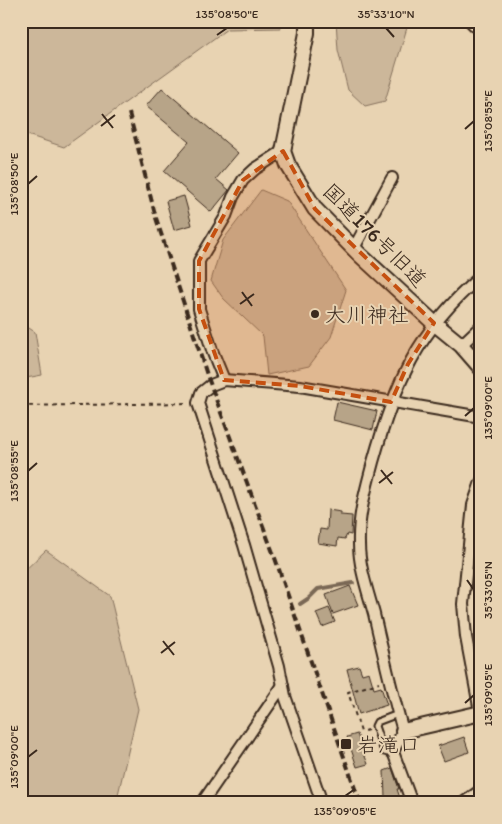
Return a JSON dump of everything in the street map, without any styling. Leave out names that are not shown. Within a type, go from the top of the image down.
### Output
[{"type":"street","points":[[224,380],[200,309],[199,261],[226,216],[233,197],[243,180],[255,169],[283,151],[307,33],[307,21]]},
{"type":"street","points":[[470,21],[481,32]]},
{"type":"street","name":"国道176号旧道","points":[[283,151],[288,166],[315,209],[434,323],[461,345],[481,368]]},
{"type":"street","points":[[354,248],[392,178]]},
{"type":"street","points":[[412,803],[393,752],[403,731],[368,591],[359,546],[359,523],[363,500],[391,402],[408,364],[434,323],[460,294],[481,276]]},
{"type":"street","points":[[461,345],[481,326]]},
{"type":"street","points":[[322,803],[288,705],[244,545],[198,402],[201,393],[210,385],[224,380],[300,386],[481,417]]},
{"type":"street","points":[[403,731],[480,715],[466,637],[463,604],[473,505],[481,482]]},
{"type":"street","points":[[202,803],[283,685]]},
{"type":"street","points":[[463,803],[481,790]]},
{"type":"lane","points":[[393,752],[384,752],[376,726],[377,722],[398,714]]},
{"type":"path","points":[[21,406],[198,402]]},
{"type":"path","points":[[368,730],[360,732],[348,692],[390,680]]},
{"type":"highlighted area","points":[[283,151],[315,209],[434,323],[408,364],[391,402],[300,386],[224,380],[199,309],[199,261],[243,180]]},
{"type":"shaded area","points":[[21,21],[279,21],[281,28],[227,29],[64,147],[21,133]]},
{"type":"shaded area","points":[[336,21],[409,21],[385,101],[365,106],[348,90],[338,50]]},
{"type":"shaded area","points":[[261,190],[287,201],[346,290],[331,337],[309,366],[267,375],[263,336],[223,298],[211,281],[223,240]]},
{"type":"shaded area","points":[[21,323],[35,332],[42,375],[21,379]]},
{"type":"shaded area","points":[[46,550],[110,596],[138,709],[116,803],[21,803],[21,574]]},
{"type":"building","points":[[162,88],[238,153],[216,179],[229,190],[211,212],[164,171],[189,142],[146,106]]},
{"type":"building","points":[[184,196],[192,225],[174,230],[166,201]]},
{"type":"building","points":[[337,402],[377,411],[373,430],[333,420]]},
{"type":"building","points":[[328,510],[341,512],[341,515],[352,516],[351,535],[347,534],[345,539],[338,538],[337,546],[318,543],[320,529],[327,530]]},
{"type":"building","points":[[350,586],[358,605],[333,614],[326,595]]},
{"type":"building","points":[[329,608],[335,622],[322,627],[316,613]]},
{"type":"building","points":[[359,666],[362,674],[369,672],[374,689],[381,687],[387,705],[359,714],[347,669]]},
{"type":"building","points":[[357,734],[361,745],[367,743],[370,752],[364,754],[368,764],[357,767],[347,737]]},
{"type":"building","points":[[464,737],[469,752],[444,761],[438,746]]},
{"type":"building","points":[[392,768],[400,798],[387,802],[385,797],[384,771]]},
{"type":"waterway","points":[[300,604],[318,589],[353,583]]},
{"type":"railway","points":[[129,113],[156,218],[207,375],[275,558],[360,803]]},
{"type":"place","name":"大川神社","points":[[315,314]]},
{"type":"place","name":"岩滝口","points":[[346,744]]}]
